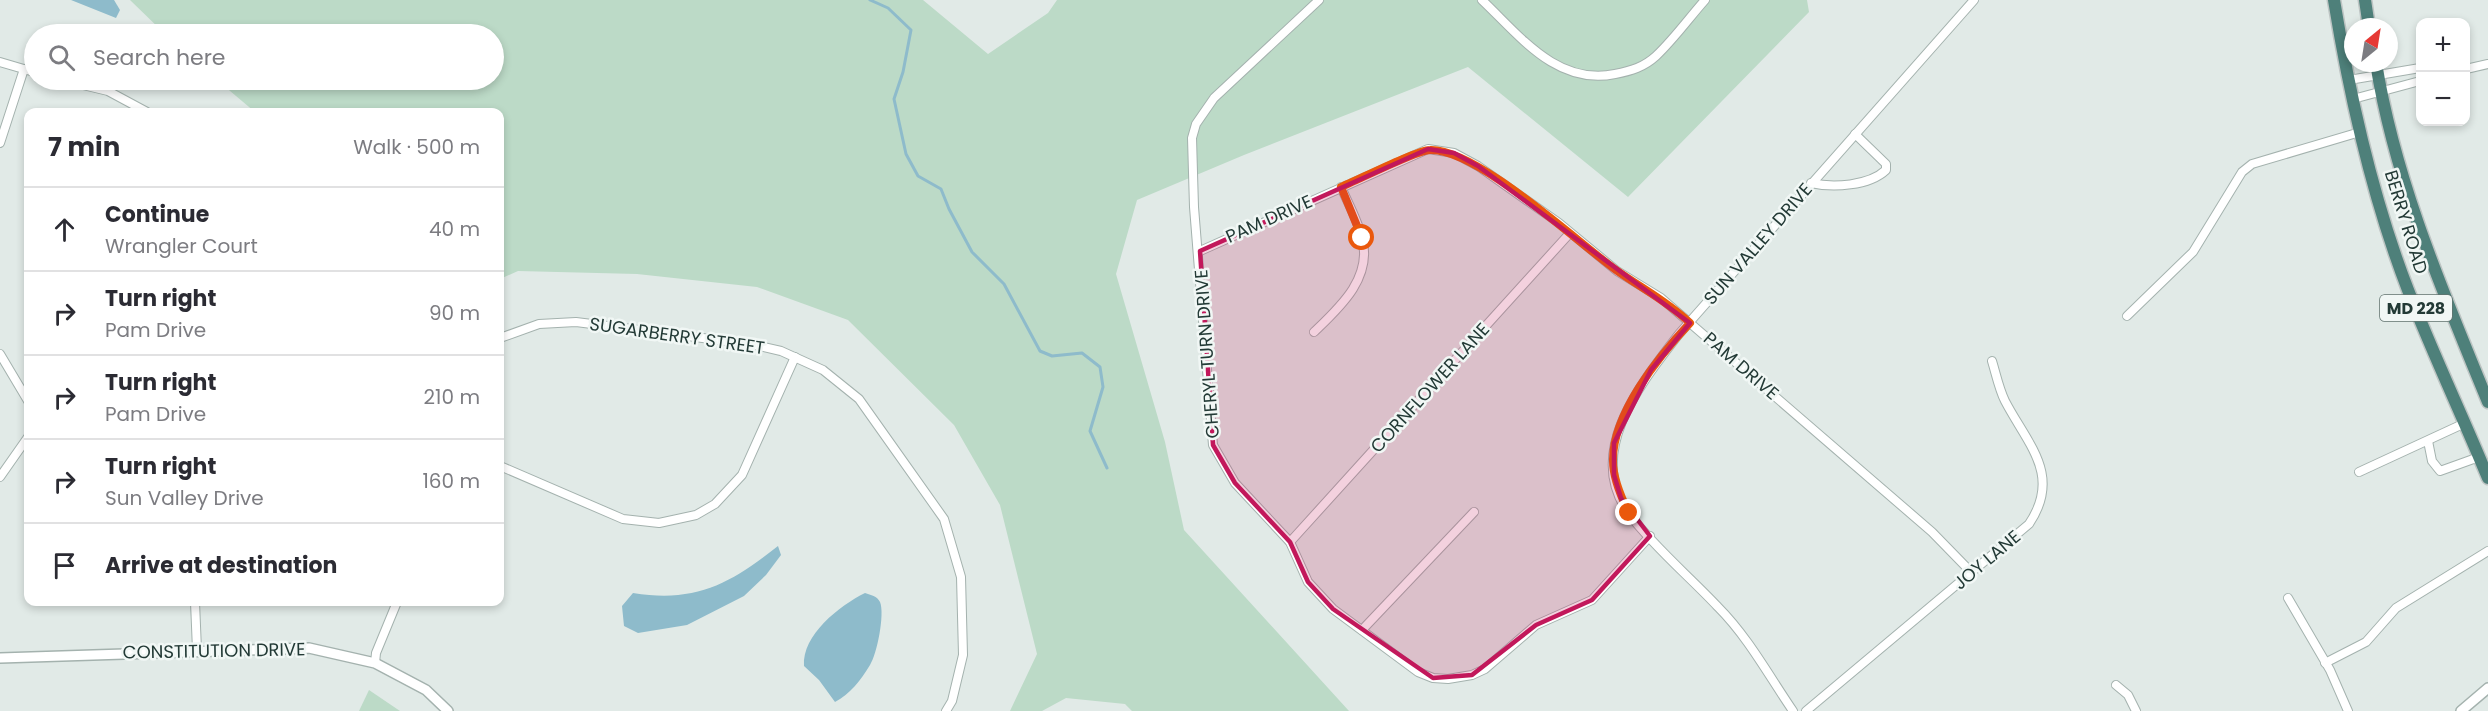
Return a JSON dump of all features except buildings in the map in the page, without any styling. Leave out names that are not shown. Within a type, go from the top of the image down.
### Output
[{"type":"highway","name":"BERRY ROAD","points":[[2334,0],[2360,132],[2387,230],[2408,290],[2488,478]]},
{"type":"highway","points":[[2365,0],[2368,18]]},
{"type":"highway","name":"BERRY ROAD","points":[[2378,72],[2394,144],[2434,273],[2487,399]]},
{"type":"street","name":"CHERYL TURN DRIVE","points":[[1319,0],[1214,98],[1196,124],[1192,159],[1194,207],[1200,251],[1213,445],[1235,483],[1290,542],[1308,582],[1332,609],[1418,672],[1433,678],[1472,675],[1485,669],[1536,625],[1592,600],[1650,536]]},
{"type":"street","points":[[1484,1],[1552,64],[1568,71],[1598,78],[1636,70],[1656,56],[1705,0]]},
{"type":"street","name":"SUN VALLEY DRIVE","points":[[1793,711],[1735,626],[1629,513],[1614,476],[1614,442],[1626,412],[1651,370],[1811,183],[1974,0]]},
{"type":"street","points":[[0,62],[24,69],[0,142]]},
{"type":"street","points":[[2470,68],[2488,64]]},
{"type":"street","points":[[2398,69],[2416,68]]},
{"type":"street","points":[[2349,80],[2369,72]]},
{"type":"street","points":[[2353,99],[2416,82]]},
{"type":"street","points":[[104,90],[140,108]]},
{"type":"street","points":[[2127,316],[2193,252],[2242,172],[2252,164],[2360,132]]},
{"type":"street","points":[[1811,183],[1839,185],[1875,177],[1886,170],[1886,164],[1855,134]]},
{"type":"street","name":"PAM DRIVE","points":[[1200,251],[1428,149],[1454,153],[1478,166],[1570,233],[1617,271],[1661,298],[1932,532],[1972,573]]},
{"type":"street","points":[[1314,332],[1345,302],[1359,279],[1365,259],[1362,238],[1341,187]]},
{"type":"street","name":"CORNFLOWER LANE","points":[[1290,542],[1570,233]]},
{"type":"street","name":"SUGARBERRY STREET","points":[[504,337],[539,324],[576,322],[750,344],[795,357],[824,370],[859,399],[944,519],[961,577],[963,655],[952,701],[946,711]]},
{"type":"street","points":[[0,354],[24,394]]},
{"type":"street","points":[[504,468],[623,519],[659,523],[696,515],[715,504],[742,475],[795,357]]},
{"type":"street","name":"JOY LANE","points":[[1806,711],[2029,524],[2041,507],[2045,488],[2040,464],[2004,399],[1992,361]]},
{"type":"street","points":[[2359,472],[2465,423]]},
{"type":"street","points":[[2428,441],[2432,461],[2440,471],[2479,457]]},
{"type":"street","points":[[0,477],[24,443]]},
{"type":"street","points":[[1362,630],[1474,512]]},
{"type":"street","points":[[2325,663],[2366,642],[2396,608],[2488,551]]},
{"type":"street","points":[[2289,598],[2325,663],[2348,711]]},
{"type":"street","points":[[195,606],[197,650]]},
{"type":"street","points":[[375,663],[376,652],[396,606]]},
{"type":"street","name":"CONSTITUTION DRIVE","points":[[0,658],[309,648],[375,663],[426,690],[448,711]]},
{"type":"street","points":[[2116,685],[2128,695],[2136,711]]},
{"type":"street","points":[[2462,711],[2488,688]]},
{"type":"highlighted area","points":[[1428,149],[1454,153],[1478,166],[1690,323],[1651,370],[1614,443],[1614,475],[1621,498],[1650,536],[1592,600],[1536,625],[1472,675],[1433,678],[1333,609],[1308,582],[1290,542],[1235,483],[1213,445],[1200,251]]},
{"type":"green space","points":[[130,0],[923,0],[988,54],[1048,13],[1057,0],[1807,0],[1809,12],[1628,197],[1468,67],[1244,155],[1137,200],[1116,274],[1165,442],[1184,530],[1349,711],[1132,711],[1125,704],[1066,698],[1042,711],[1010,711],[1037,654],[1000,505],[954,425],[848,320],[757,287],[637,274],[518,271],[504,277],[504,108],[250,108],[229,90],[504,90],[504,24],[155,24]]},
{"type":"green space","points":[[369,690],[400,711],[359,711]]},
{"type":"water","points":[[71,0],[114,0],[120,10],[116,18]]},
{"type":"water","points":[[778,546],[781,555],[766,575],[744,596],[687,625],[638,633],[624,626],[622,606],[633,593],[675,595],[711,588],[744,571]]},
{"type":"water","points":[[865,593],[874,596],[880,602],[881,624],[875,652],[870,665],[859,681],[846,695],[835,702],[819,680],[804,666],[805,654],[809,643],[824,623],[844,606]]},
{"type":"waterway","points":[[870,0],[888,8],[911,30],[903,72],[894,99],[906,154],[918,176],[941,189],[972,252],[1004,284],[1040,351],[1052,356],[1082,353],[1100,367],[1103,387],[1090,431],[1107,468]]},
{"type":"route","points":[[1362,238],[1341,187],[1428,149],[1454,153],[1478,166],[1559,223],[1617,271],[1661,298],[1690,323],[1651,370],[1629,406],[1614,442],[1612,460],[1614,476],[1629,513]]}]
